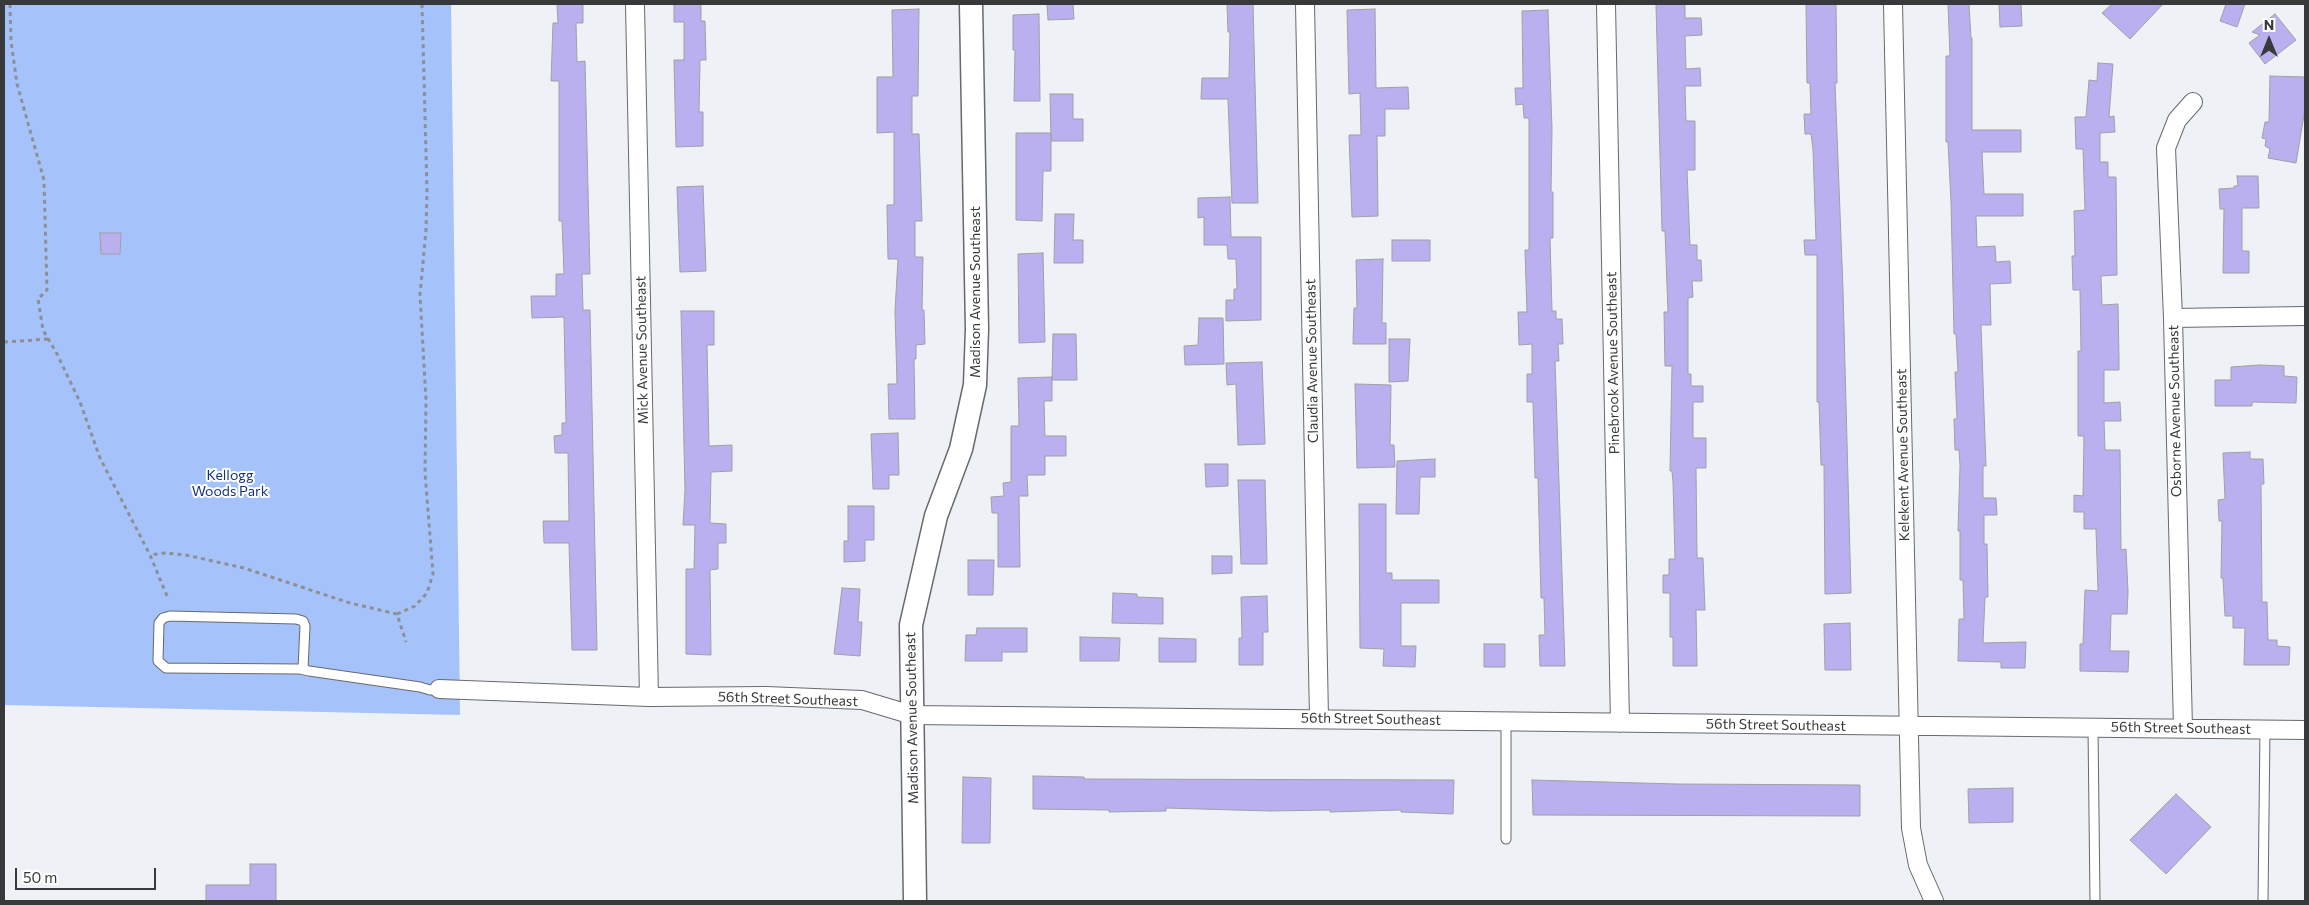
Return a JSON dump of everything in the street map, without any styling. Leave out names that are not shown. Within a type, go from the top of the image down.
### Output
[{"type":"street","name":"Mick Avenue Southeast","points":[[634,4],[649,697]]},
{"type":"street","name":"Madison Avenue Southeast","points":[[915,901],[911,625],[936,516],[961,449],[975,386],[978,329],[972,4]]},
{"type":"street","name":"Claudia Avenue Southeast","points":[[1305,4],[1319,718]]},
{"type":"street","name":"Pinebrook Avenue Southeast","points":[[1606,4],[1620,723]]},
{"type":"street","name":"Kelekent Avenue Southeast","points":[[1893,4],[1911,828],[1918,865],[1934,901]]},
{"type":"street","name":"Osborne Avenue Southeast","points":[[2183,728],[2173,318],[2166,148],[2177,120],[2193,102]]},
{"type":"street","points":[[2173,318],[2305,316]]},
{"type":"street","name":"56th Street Southeast","points":[[439,689],[649,697],[766,696],[862,700],[912,715],[2305,730]]},
{"type":"lane","points":[[304,669],[305,626],[302,621],[296,618],[163,618],[159,623],[158,661],[166,668],[304,669],[420,686],[430,690],[439,689]]},
{"type":"lane","points":[[1506,721],[1506,839]]},
{"type":"lane","points":[[2093,728],[2095,901]]},
{"type":"lane","points":[[2263,901],[2265,729]]},
{"type":"path","points":[[10,4],[11,41],[18,84],[44,180],[46,290],[38,299],[43,330],[80,402],[100,458],[150,555],[167,596]]},
{"type":"path","points":[[150,555],[164,553],[186,555],[244,568],[350,603],[397,614],[414,606],[427,593],[433,574],[425,473],[426,400],[420,295],[426,230],[427,191],[422,4]]},
{"type":"path","points":[[4,342],[49,339]]},
{"type":"path","points":[[397,614],[406,642]]},
{"type":"green space","name":"Kellogg Woods Park","points":[[4,4],[451,4],[460,715],[4,705]]},
{"type":"building","points":[[557,4],[583,4],[583,23],[576,23],[577,62],[585,61],[590,274],[582,274],[583,310],[590,310],[597,650],[572,650],[569,543],[544,543],[543,521],[569,521],[568,453],[555,453],[554,436],[562,435],[562,423],[566,423],[564,317],[532,318],[531,296],[556,296],[556,274],[564,274],[562,221],[559,221],[559,81],[551,81],[553,23],[558,23]]},
{"type":"building","points":[[674,4],[701,4],[701,21],[705,21],[706,60],[700,60],[699,112],[703,112],[703,146],[676,147],[674,60],[684,60],[684,22],[674,22]]},
{"type":"building","points":[[1047,4],[1073,4],[1074,19],[1048,20]]},
{"type":"building","points":[[1227,4],[1253,4],[1258,203],[1232,203],[1228,99],[1201,99],[1202,78],[1229,78],[1230,32],[1228,32]]},
{"type":"building","points":[[1656,4],[1685,4],[1685,18],[1701,18],[1702,35],[1685,36],[1686,69],[1700,68],[1701,86],[1685,86],[1686,121],[1695,121],[1695,170],[1687,170],[1690,245],[1697,245],[1697,260],[1701,260],[1702,281],[1692,281],[1693,297],[1688,298],[1688,374],[1691,374],[1691,386],[1703,386],[1703,402],[1693,402],[1693,438],[1706,438],[1706,468],[1696,468],[1697,558],[1703,558],[1705,610],[1696,610],[1697,666],[1673,666],[1673,637],[1670,637],[1670,593],[1663,593],[1663,575],[1669,575],[1669,559],[1675,559],[1673,482],[1672,471],[1670,471],[1672,366],[1665,366],[1664,312],[1668,312],[1665,231],[1662,231]]},
{"type":"building","points":[[1806,4],[1836,4],[1837,83],[1835,83],[1843,290],[1851,593],[1825,594],[1824,465],[1821,465],[1819,402],[1817,402],[1817,255],[1805,255],[1804,240],[1816,240],[1813,149],[1811,134],[1805,134],[1804,114],[1811,114],[1810,83],[1807,83]]},
{"type":"building","points":[[1948,4],[1969,4],[1972,38],[1972,130],[2021,130],[2021,152],[1982,152],[1984,194],[2023,194],[2023,216],[1976,216],[1977,247],[1995,246],[1996,262],[2010,261],[2011,283],[1990,284],[1991,325],[1981,325],[1986,466],[1983,466],[1983,498],[1996,498],[1997,515],[1984,515],[1984,544],[1987,544],[1988,597],[1985,597],[1983,643],[2026,642],[2025,668],[2001,668],[2001,662],[1958,661],[1959,619],[1964,619],[1963,580],[1960,580],[1960,531],[1958,531],[1960,466],[1959,450],[1955,450],[1954,419],[1957,419],[1955,372],[1958,372],[1956,334],[1954,334],[1951,202],[1948,142],[1946,142],[1946,56],[1950,56]]},
{"type":"building","points":[[1999,4],[2021,4],[2022,26],[2000,27]]},
{"type":"building","points":[[2112,4],[2163,4],[2130,39],[2102,13]]},
{"type":"building","points":[[2226,4],[2245,4],[2237,27],[2220,21]]},
{"type":"building","points":[[919,9],[918,96],[912,96],[912,134],[919,134],[922,221],[915,221],[915,257],[923,257],[922,310],[924,310],[925,344],[916,345],[916,359],[914,359],[915,419],[889,419],[888,384],[897,384],[895,311],[898,259],[888,259],[887,205],[894,205],[894,132],[877,133],[877,77],[893,77],[892,10]]},
{"type":"building","points":[[1375,9],[1376,88],[1408,87],[1409,109],[1385,109],[1385,136],[1377,136],[1378,216],[1352,217],[1349,135],[1361,135],[1360,93],[1349,94],[1347,10]]},
{"type":"building","points":[[1548,10],[1552,130],[1551,192],[1553,192],[1553,238],[1550,238],[1552,311],[1556,311],[1556,319],[1562,319],[1563,344],[1558,344],[1559,361],[1555,361],[1565,666],[1540,666],[1539,635],[1545,635],[1544,598],[1541,598],[1538,478],[1535,478],[1533,402],[1527,402],[1527,374],[1532,374],[1532,344],[1519,345],[1518,312],[1527,312],[1525,250],[1529,250],[1529,118],[1524,118],[1523,104],[1516,105],[1515,88],[1523,88],[1522,11]]},
{"type":"building","points":[[1039,14],[1040,101],[1014,101],[1015,50],[1013,50],[1013,15]]},
{"type":"building","points":[[2275,14],[2296,40],[2265,64],[2249,43],[2260,35],[2252,32]]},
{"type":"building","points":[[2098,63],[2113,64],[2109,117],[2114,116],[2115,132],[2100,133],[2100,162],[2108,162],[2108,177],[2116,177],[2117,275],[2101,276],[2102,305],[2118,304],[2119,370],[2104,370],[2104,403],[2120,402],[2121,421],[2104,421],[2105,450],[2120,450],[2121,550],[2126,549],[2128,592],[2127,614],[2111,614],[2110,651],[2129,651],[2128,672],[2080,671],[2080,644],[2083,644],[2085,590],[2098,591],[2096,529],[2084,529],[2084,512],[2074,512],[2074,495],[2083,496],[2084,436],[2078,436],[2078,351],[2081,351],[2080,290],[2073,290],[2072,256],[2075,256],[2074,211],[2085,210],[2083,149],[2076,149],[2075,117],[2086,117],[2089,80],[2097,81]]},
{"type":"building","points":[[2270,76],[2305,77],[2305,109],[2296,163],[2268,158],[2270,149],[2265,146],[2266,139],[2262,138],[2265,122],[2269,122]]},
{"type":"building","points":[[1050,94],[1073,94],[1073,119],[1083,119],[1083,141],[1051,141],[1051,171],[1043,171],[1042,221],[1016,220],[1016,133],[1051,133]]},
{"type":"building","points":[[2237,176],[2258,176],[2259,208],[2242,208],[2242,251],[2249,251],[2249,273],[2223,273],[2224,209],[2220,209],[2219,189],[2238,186]]},
{"type":"building","points":[[703,186],[706,271],[680,272],[677,187]]},
{"type":"building","points":[[1230,197],[1231,237],[1261,237],[1261,320],[1226,321],[1226,300],[1234,300],[1234,289],[1237,289],[1236,259],[1228,259],[1227,245],[1204,245],[1204,217],[1198,218],[1198,198]]},
{"type":"building","points":[[1055,214],[1074,214],[1073,240],[1083,240],[1083,263],[1054,263]]},
{"type":"building","points":[[100,233],[121,233],[120,254],[101,254]]},
{"type":"building","points":[[1392,240],[1430,240],[1430,261],[1392,261]]},
{"type":"building","points":[[1043,253],[1045,342],[1019,343],[1018,254]]},
{"type":"building","points":[[1383,259],[1382,323],[1386,323],[1386,344],[1353,344],[1354,308],[1357,308],[1356,260]]},
{"type":"building","points":[[681,311],[714,311],[714,345],[707,345],[709,446],[732,445],[732,471],[711,472],[710,523],[726,524],[726,543],[718,543],[718,569],[710,570],[711,655],[686,654],[686,569],[694,569],[695,525],[683,525],[685,490]]},
{"type":"building","points":[[1199,318],[1223,318],[1224,364],[1185,365],[1184,346],[1198,345]]},
{"type":"building","points":[[1053,334],[1076,334],[1077,380],[1052,380]]},
{"type":"building","points":[[1389,339],[1410,339],[1408,381],[1389,382]]},
{"type":"building","points":[[1262,362],[1265,444],[1238,445],[1236,384],[1227,385],[1226,363]]},
{"type":"building","points":[[2284,366],[2284,376],[2297,377],[2296,403],[2252,402],[2252,406],[2215,406],[2215,380],[2231,380],[2231,367]]},
{"type":"building","points":[[1052,377],[1052,401],[1044,401],[1045,436],[1066,436],[1066,456],[1045,456],[1045,475],[1027,475],[1028,496],[1019,496],[1020,567],[998,567],[998,513],[992,513],[991,497],[1004,496],[1003,483],[1011,482],[1011,426],[1019,426],[1018,378]]},
{"type":"building","points":[[1355,384],[1391,385],[1390,445],[1394,445],[1395,467],[1357,468]]},
{"type":"building","points":[[898,433],[899,475],[889,475],[889,489],[873,489],[871,434]]},
{"type":"building","points":[[2250,452],[2250,459],[2263,459],[2264,484],[2261,484],[2262,602],[2267,602],[2268,640],[2277,640],[2277,646],[2290,647],[2289,665],[2244,665],[2245,628],[2233,628],[2233,616],[2225,616],[2223,578],[2221,578],[2222,521],[2219,521],[2218,500],[2225,499],[2223,453]]},
{"type":"building","points":[[1435,459],[1435,477],[1420,477],[1419,514],[1396,514],[1397,461]]},
{"type":"building","points":[[1205,464],[1228,464],[1228,486],[1206,487]]},
{"type":"building","points":[[1238,480],[1265,480],[1267,564],[1241,564]]},
{"type":"building","points":[[1359,504],[1386,504],[1386,573],[1392,573],[1392,580],[1439,580],[1439,603],[1401,603],[1401,646],[1416,646],[1415,667],[1383,666],[1384,649],[1360,648]]},
{"type":"building","points":[[848,506],[874,506],[874,540],[865,540],[865,561],[844,562],[844,541],[848,541]]},
{"type":"building","points":[[1212,556],[1232,556],[1232,573],[1212,574]]},
{"type":"building","points":[[968,560],[994,560],[993,595],[968,595]]},
{"type":"building","points":[[842,588],[860,589],[858,622],[862,622],[860,656],[834,654]]},
{"type":"building","points":[[1113,593],[1137,594],[1137,597],[1163,598],[1163,624],[1112,623]]},
{"type":"building","points":[[1267,596],[1268,632],[1263,632],[1263,665],[1239,665],[1239,638],[1242,638],[1241,597]]},
{"type":"building","points":[[1850,623],[1851,670],[1825,670],[1824,624]]},
{"type":"building","points":[[977,628],[1027,628],[1027,652],[1002,652],[1002,661],[965,661],[966,635],[976,635]]},
{"type":"building","points":[[1080,637],[1120,638],[1119,661],[1080,661]]},
{"type":"building","points":[[1159,638],[1196,639],[1196,662],[1159,662]]},
{"type":"building","points":[[1484,644],[1505,644],[1505,667],[1484,667]]},
{"type":"building","points":[[1033,776],[1084,777],[1084,779],[1454,780],[1453,814],[1401,812],[1401,810],[1330,812],[1330,810],[1270,811],[1166,808],[1166,811],[1109,812],[1109,810],[1033,809]]},
{"type":"building","points":[[963,777],[991,778],[990,843],[962,843]]},
{"type":"building","points":[[1532,780],[1677,784],[1860,785],[1860,816],[1533,815]]},
{"type":"building","points":[[2013,788],[2013,822],[1969,823],[1968,789]]},
{"type":"building","points":[[2176,794],[2211,827],[2166,874],[2130,840]]},
{"type":"building","points":[[250,864],[276,864],[276,901],[206,901],[206,885],[250,885]]}]
